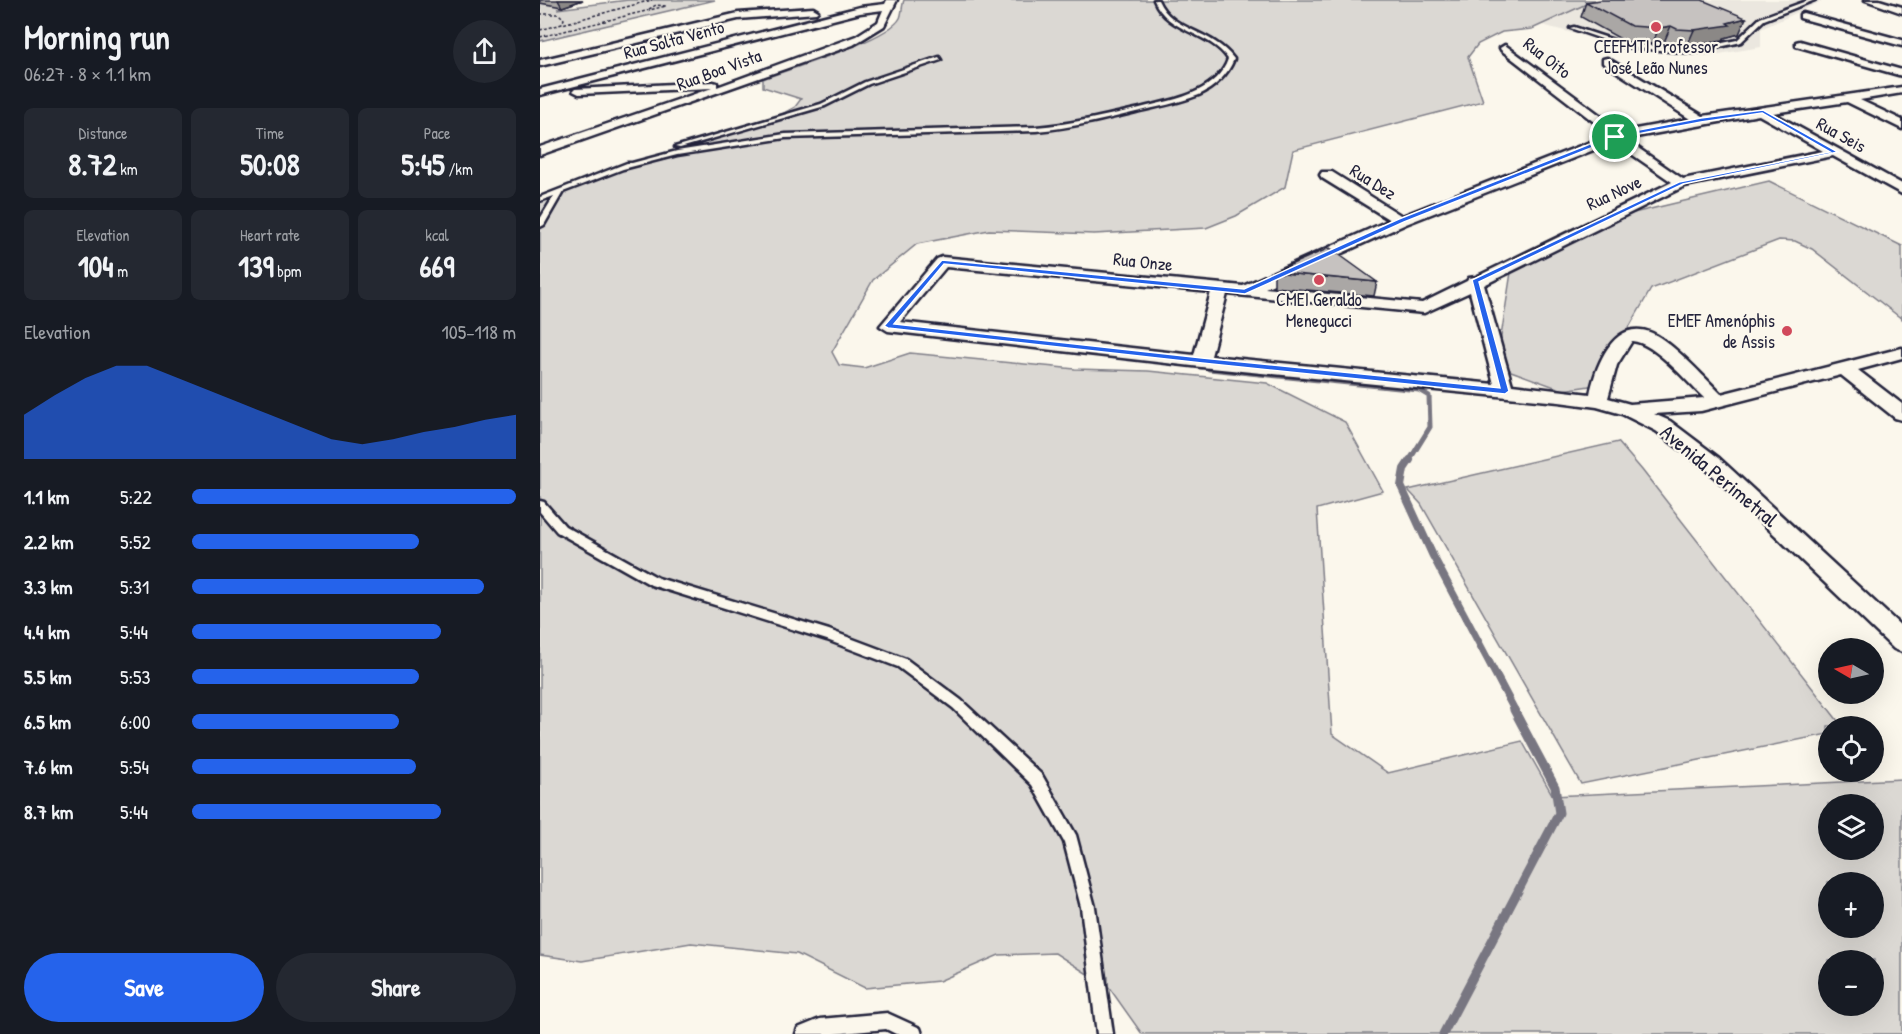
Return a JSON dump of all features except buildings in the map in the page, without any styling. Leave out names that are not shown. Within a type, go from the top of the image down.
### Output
[{"type":"street","points":[[1870,0],[1902,10]]},
{"type":"street","name":"Rua Solta Vento","points":[[540,92],[890,3]]},
{"type":"street","name":"Rua Boa Vista","points":[[540,151],[740,84],[855,39],[878,27],[886,16],[890,3]]},
{"type":"street","points":[[540,63],[738,16],[860,10]]},
{"type":"street","points":[[1803,16],[1902,43]]},
{"type":"street","points":[[1800,44],[1902,73]]},
{"type":"street","name":"Rua Oito","points":[[1505,48],[1612,130],[1615,137],[1681,183]]},
{"type":"street","points":[[1607,61],[1701,120]]},
{"type":"street","points":[[540,92],[740,84]]},
{"type":"street","points":[[1245,291],[1401,221],[1615,137],[1701,120],[1902,90]]},
{"type":"street","points":[[1848,98],[1902,125]]},
{"type":"street","name":"Rua Seis","points":[[1763,112],[1902,190]]},
{"type":"street","points":[[540,145],[561,143]]},
{"type":"street","name":"Rua Nove","points":[[1424,308],[1475,281],[1681,183],[1835,152]]},
{"type":"street","name":"Rua Dez","points":[[1327,175],[1401,221]]},
{"type":"street","name":"Rua Onze","points":[[888,326],[942,262],[1424,308]]},
{"type":"street","points":[[1475,281],[1505,391]]},
{"type":"street","points":[[1202,361],[1220,289]]},
{"type":"street","name":"Avenida Perimetral","points":[[888,326],[1202,361],[1505,391],[1598,402],[1629,410],[1663,426],[1712,464],[1902,642]]},
{"type":"street","points":[[1598,402],[1613,355],[1628,335],[1646,337],[1659,346],[1717,400]]},
{"type":"street","points":[[1629,410],[1677,408],[1717,400],[1902,353]]},
{"type":"street","points":[[1845,369],[1902,414]]},
{"type":"lane","points":[[624,166],[677,153],[785,136],[1036,129],[1068,126],[1157,106],[1198,93],[1219,79],[1231,59],[1221,47],[1165,15],[1156,0]]},
{"type":"lane","points":[[1572,28],[1625,45],[1694,51],[1739,41],[1762,19],[1813,0]]},
{"type":"lane","points":[[540,199],[681,146],[824,105],[867,83],[939,59]]},
{"type":"lane","points":[[540,225],[561,191]]},
{"type":"lane","points":[[540,506],[561,529],[655,582],[829,635],[902,663],[957,704],[1037,780],[1071,840],[1088,907],[1105,1034]]},
{"type":"lane","points":[[804,1034],[820,1027],[887,1021],[914,1034]]},
{"type":"path","points":[[540,30],[652,0]]},
{"type":"path","points":[[540,37],[649,9]]},
{"type":"path","points":[[540,14],[557,14],[564,20],[588,18]]},
{"type":"path","points":[[562,25],[564,20]]},
{"type":"shaded area","points":[[628,0],[715,0],[540,41],[540,1],[562,7],[557,9]]},
{"type":"shaded area","points":[[904,0],[1595,0],[1532,29],[1502,32],[1478,44],[1468,57],[1483,101],[1293,150],[1285,187],[1236,216],[1206,228],[1094,234],[989,230],[917,244],[873,280],[832,352],[839,365],[864,368],[910,353],[1075,369],[1148,371],[1267,383],[1345,422],[1383,491],[1317,509],[1332,734],[1388,773],[1522,741],[1553,796],[1840,782],[1884,782],[1884,780],[1902,779],[1902,1034],[1142,1034],[1108,986],[1108,977],[1100,982],[1055,953],[999,955],[939,981],[865,988],[797,954],[691,943],[582,961],[540,955],[540,201],[657,157],[764,124],[795,107],[801,99],[763,87],[763,79],[859,44],[892,27],[900,18]]},
{"type":"shaded area","name":"CEEFMTI Professor José Leão Nunes","points":[[1595,0],[1824,0],[1761,29],[1761,47],[1707,56],[1626,47],[1542,25]]},
{"type":"shaded area","points":[[1769,181],[1902,246],[1902,319],[1812,249],[1795,241],[1779,240],[1651,289],[1596,385],[1563,390],[1511,371],[1498,356],[1512,266],[1625,215]]},
{"type":"shaded area","points":[[1618,442],[1818,695],[1818,704],[1825,704],[1834,716],[1818,716],[1818,736],[1581,784],[1421,504],[1408,490]]},
{"type":"waterway","points":[[1200,361],[1209,369],[1419,390],[1429,396],[1430,427],[1409,461]]},
{"type":"waterway","points":[[1410,460],[1404,469],[1401,486],[1433,556],[1515,711]]},
{"type":"waterway","points":[[1443,1034],[1559,813],[1555,787],[1514,710]]},
{"type":"place","name":"CEEFMTI Professor José Leão Nunes","points":[[1656,27]]},
{"type":"place","name":"CMEI Geraldo Menegucci","points":[[1319,280]]},
{"type":"place","name":"EMEF Amenóphis de Assis","points":[[1787,331]]},
{"type":"route","points":[[1763,112],[1835,152],[1681,183],[1475,281],[1505,391],[1202,361],[888,326],[942,262],[1245,291],[1401,221],[1615,137],[1701,120],[1763,112]]}]
